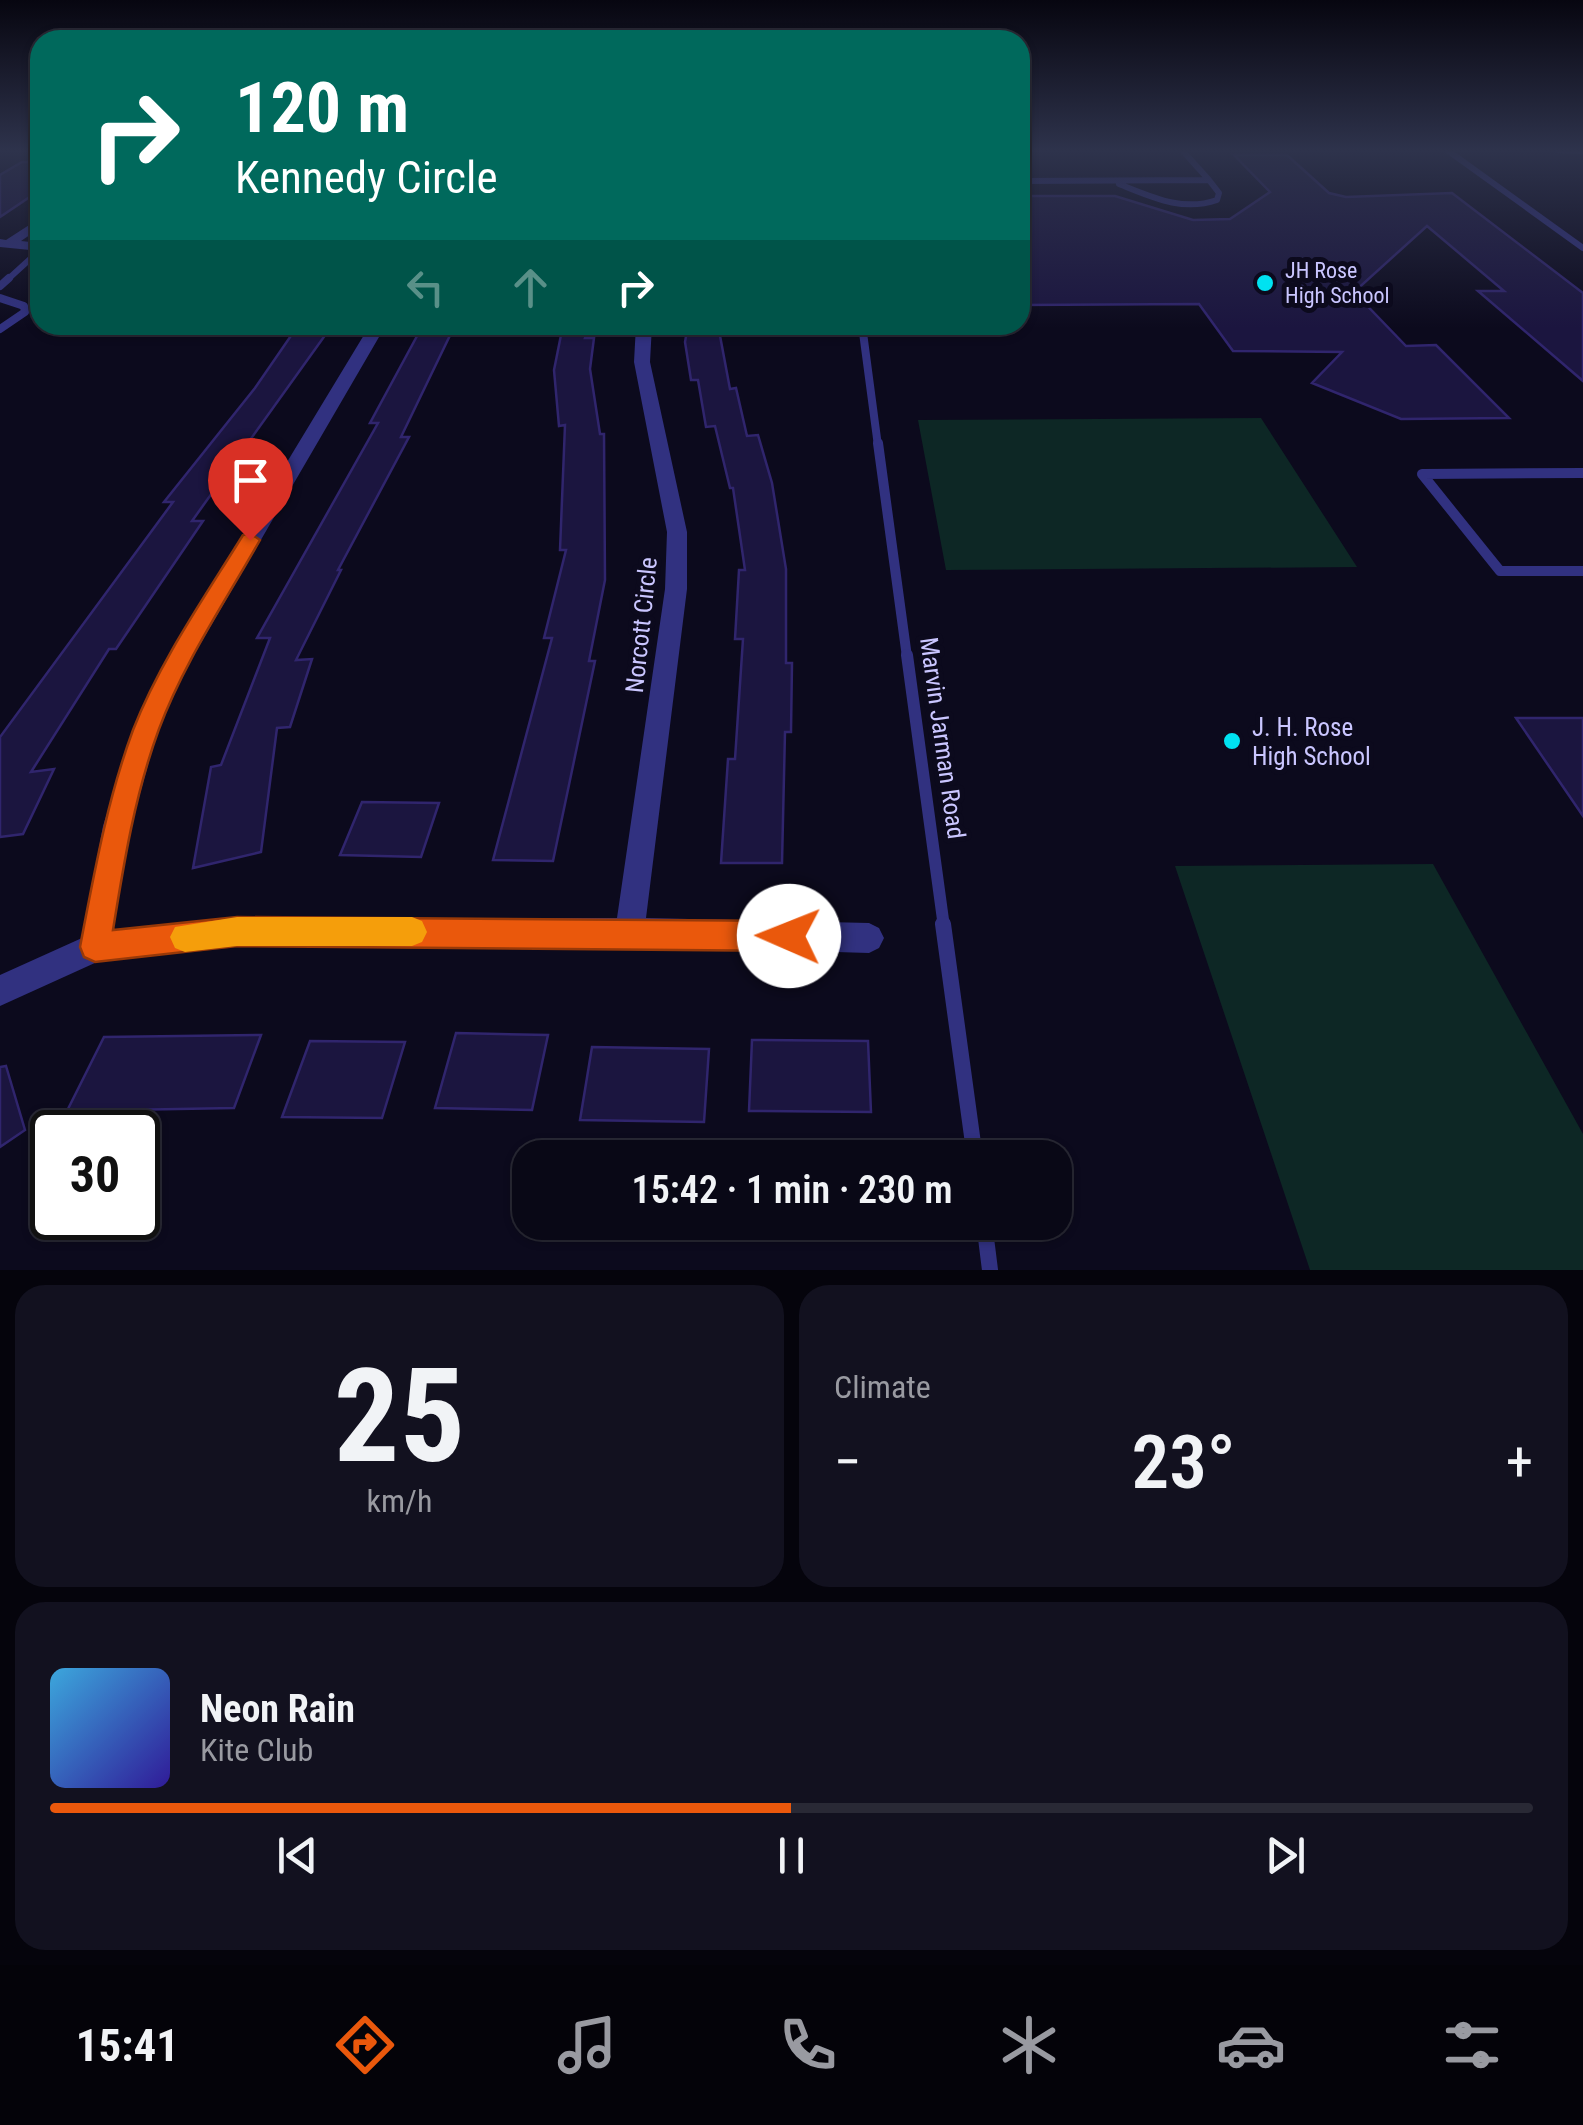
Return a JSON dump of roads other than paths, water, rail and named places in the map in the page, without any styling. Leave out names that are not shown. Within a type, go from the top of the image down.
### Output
[{"type":"street","points":[[5,243],[30,228]]},
{"type":"street","points":[[5,243],[30,247]]},
{"type":"street","points":[[95,947],[117,826],[146,729],[177,663],[372,335]]},
{"type":"street","name":"Norcott Circle","points":[[630,932],[676,589],[677,532],[642,362],[643,335]]},
{"type":"street","points":[[0,992],[95,947],[237,932],[630,932],[868,938]]},
{"type":"lane","points":[[1529,209],[1583,248]]},
{"type":"lane","points":[[0,286],[30,258]]},
{"type":"lane","points":[[0,298],[24,306],[25,312],[0,329]]},
{"type":"lane","name":"Marvin Jarman Road","points":[[863,335],[973,1140]]},
{"type":"lane","points":[[1583,473],[1422,474],[1500,570],[1583,571]]},
{"type":"lane","points":[[986,1240],[990,1270]]},
{"type":"place","name":"JH Rose High School","points":[[1265,283]]},
{"type":"place","name":"J. H. Rose High School","points":[[1232,741]]}]
